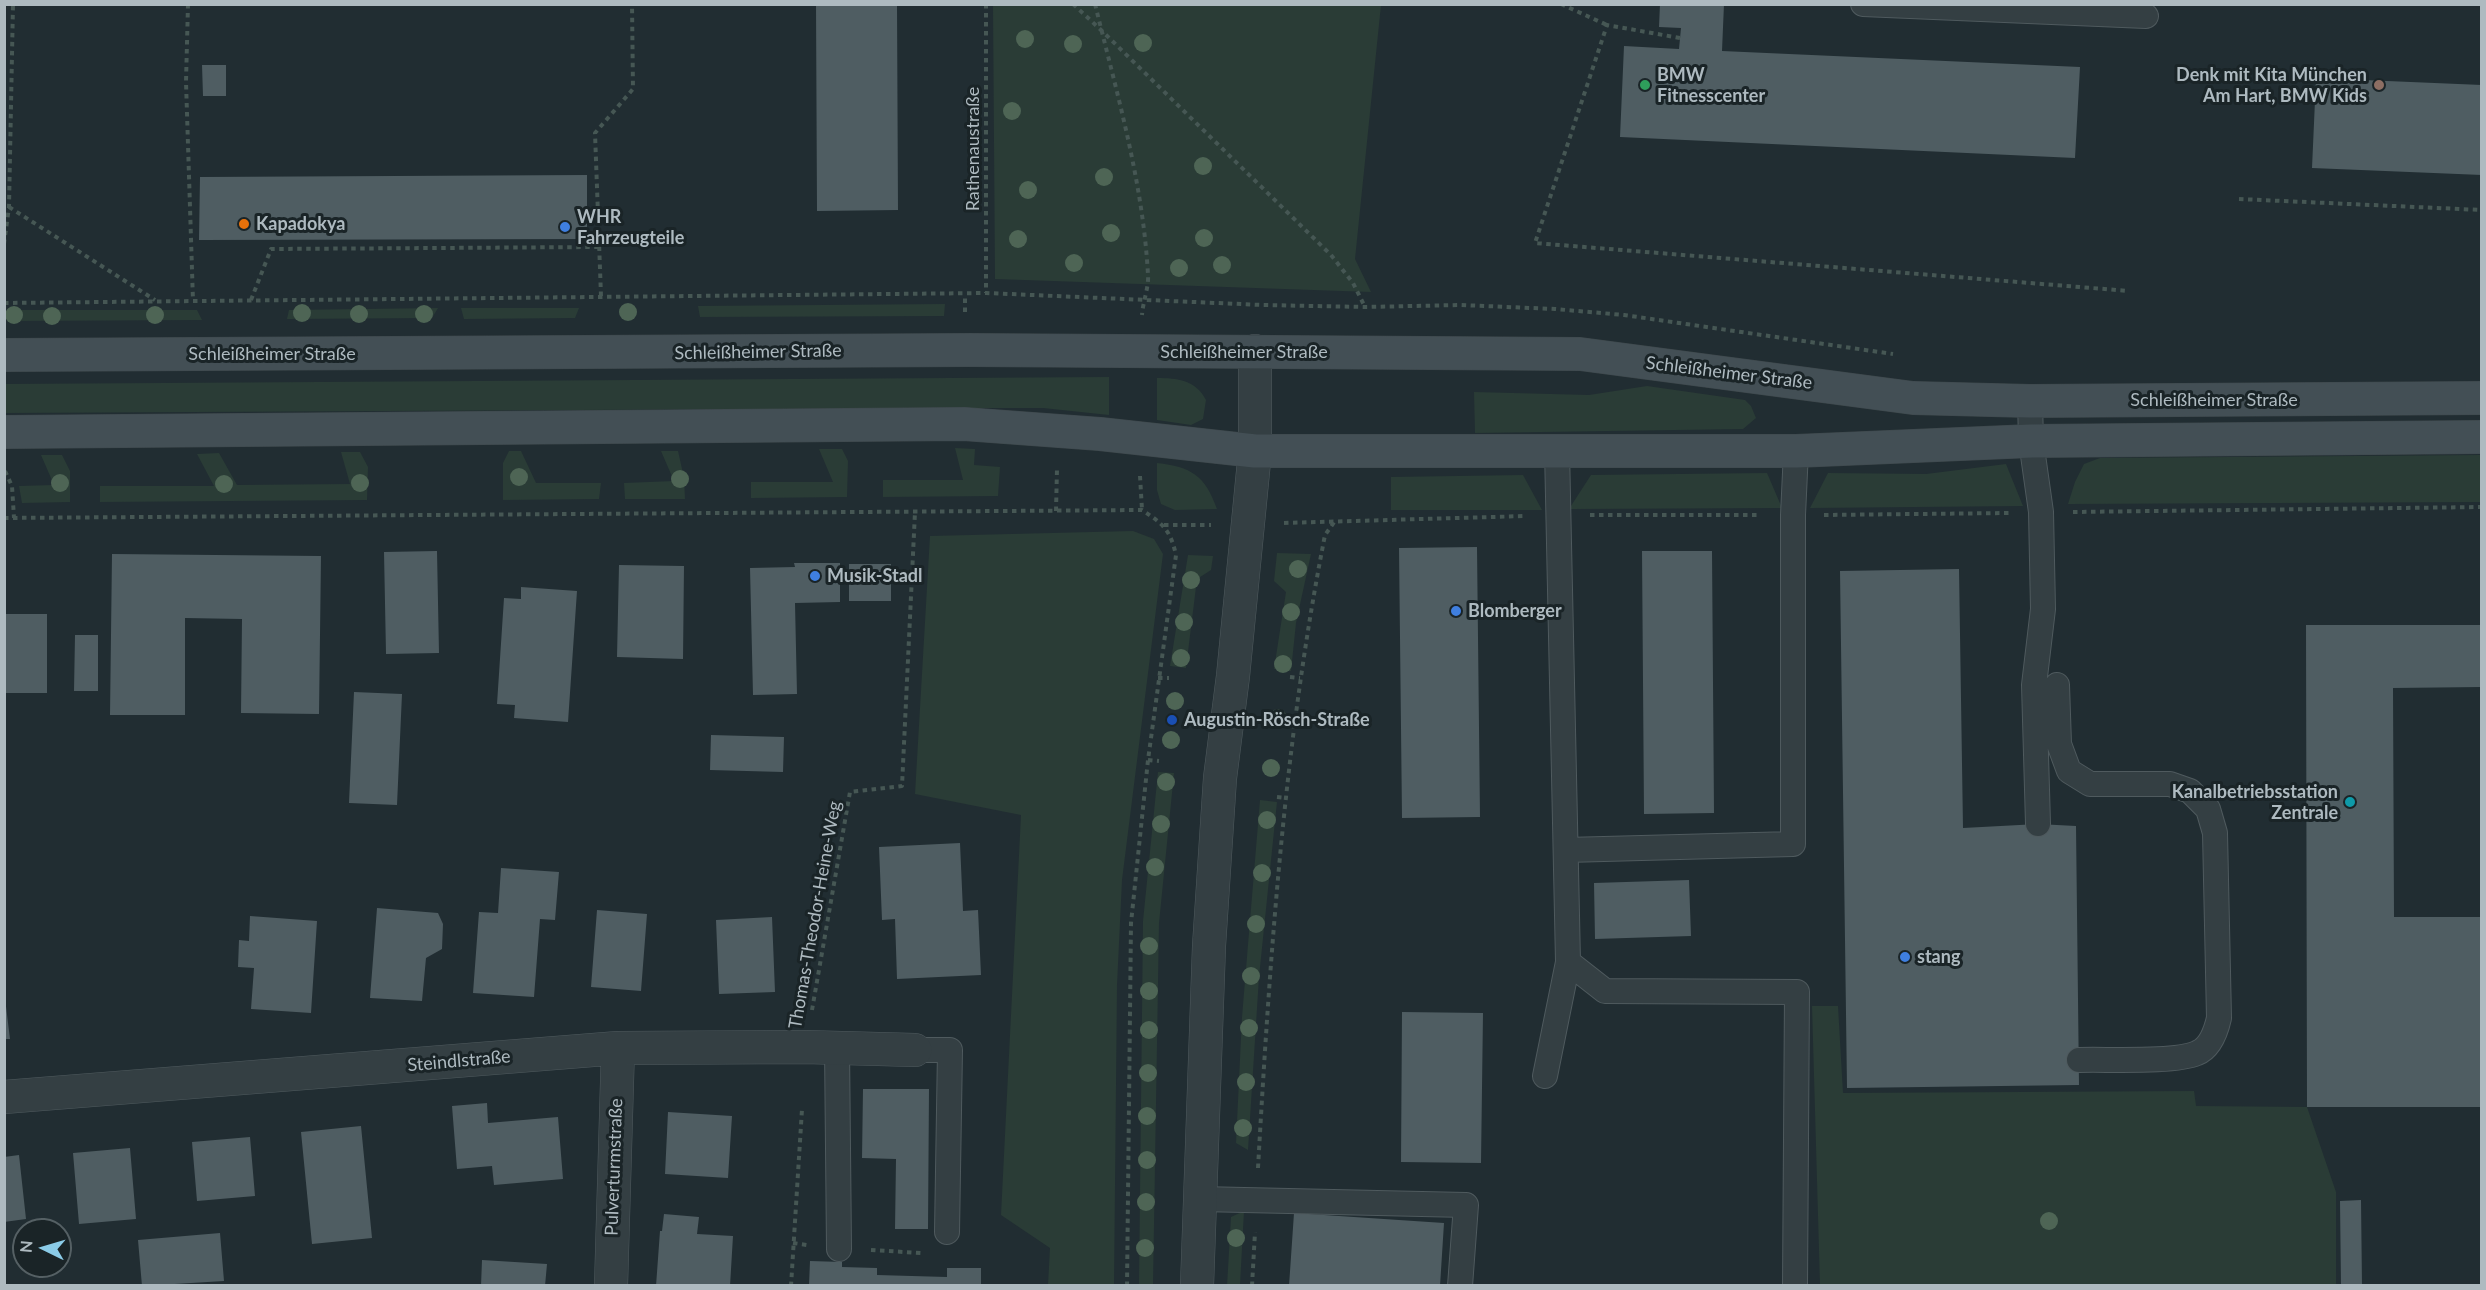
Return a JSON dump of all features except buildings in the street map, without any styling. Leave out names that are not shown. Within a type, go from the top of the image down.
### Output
[{"type":"main road","name":"Schleißheimer Straße","points":[[4,355],[958,350],[1580,354],[1913,398],[2030,400],[2481,398]]},
{"type":"main road","points":[[4,432],[964,424],[1100,434],[1255,451],[1796,451],[2031,441],[2481,437]]},
{"type":"street","points":[[1197,1286],[1209,946],[1220,778],[1233,676],[1255,451],[1255,351]]},
{"type":"street","name":"Steindlstraße","points":[[4,1097],[618,1048],[821,1047],[915,1050]]},
{"type":"street","name":"Pulverturmstraße","points":[[611,1286],[618,1048]]},
{"type":"lane","points":[[1863,4],[2146,16]]},
{"type":"lane","points":[[2030,400],[2031,441],[2041,512],[2045,685],[2038,824]]},
{"type":"lane","points":[[1545,1076],[1568,962],[1557,450]]},
{"type":"lane","points":[[1566,850],[1793,844],[1793,515],[1796,451]]},
{"type":"lane","points":[[2045,685],[2059,744],[2069,771],[2090,784],[2170,784],[2190,791],[2208,809],[2215,833],[2219,1018],[2216,1034],[2199,1053],[2174,1058],[2079,1060]]},
{"type":"lane","points":[[1568,962],[1605,991],[1797,992],[1795,1286]]},
{"type":"lane","points":[[821,1047],[839,1249]]},
{"type":"lane","points":[[915,1050],[950,1050],[947,1232]]},
{"type":"lane","points":[[1200,1199],[1466,1204],[1460,1286]]},
{"type":"path","points":[[4,244],[9,207],[13,4]]},
{"type":"path","points":[[188,4],[186,82],[193,301]]},
{"type":"path","points":[[602,296],[595,133],[633,89],[632,4]]},
{"type":"path","name":"Rathenaustraße","points":[[986,4],[986,293]]},
{"type":"path","points":[[1073,4],[1331,255],[1353,283],[1365,307]]},
{"type":"path","points":[[1095,4],[1135,165],[1149,278],[1143,299]]},
{"type":"path","points":[[1561,4],[1607,25],[1680,38]]},
{"type":"path","points":[[1607,25],[1535,243],[2129,291]]},
{"type":"path","points":[[2239,200],[2481,210]]},
{"type":"path","points":[[9,207],[156,301]]},
{"type":"path","points":[[251,300],[271,249],[600,247]]},
{"type":"path","points":[[4,303],[986,293],[1365,307],[1461,305],[1624,315],[1898,355]]},
{"type":"path","points":[[965,294],[965,313]]},
{"type":"path","points":[[1056,511],[1057,465]]},
{"type":"path","points":[[4,470],[12,486],[14,518]]},
{"type":"path","points":[[4,518],[1142,510],[1164,525],[1173,539],[1176,555],[1158,678],[1131,923],[1126,1286]]},
{"type":"path","name":"Thomas-Theodor-Heine-Weg","points":[[821,1047],[850,792],[902,786],[915,512]]},
{"type":"path","points":[[1252,1286],[1266,1036],[1300,678],[1325,535],[1335,521]]},
{"type":"path","points":[[1290,677],[1300,678]]},
{"type":"path","points":[[1158,678],[1168,678]]},
{"type":"path","points":[[1148,760],[1159,761]]},
{"type":"path","points":[[1277,796],[1287,798]]},
{"type":"path","points":[[791,1286],[802,1104]]},
{"type":"path","points":[[793,1243],[839,1249],[930,1253]]},
{"type":"green space","points":[[993,5],[1381,5],[1355,259],[1371,292],[995,279]]},
{"type":"green space","points":[[945,304],[944,316],[700,317],[698,306]]},
{"type":"green space","points":[[438,308],[432,318],[287,319],[289,310]]},
{"type":"green space","points":[[461,308],[579,308],[575,318],[464,319]]},
{"type":"green space","points":[[9,310],[197,310],[202,320],[7,321]]},
{"type":"green space","points":[[1109,377],[1109,415],[1043,408],[5,413],[4,384]]},
{"type":"green space","points":[[1157,378],[1179,380],[1197,388],[1206,400],[1203,419],[1191,425],[1157,420]]},
{"type":"green space","points":[[1647,386],[1745,400],[1751,406],[1756,418],[1743,429],[1475,433],[1474,392],[1589,395]]},
{"type":"green space","points":[[955,448],[975,449],[974,465],[1000,467],[998,496],[883,497],[883,480],[963,480]]},
{"type":"green space","points":[[819,449],[842,449],[848,461],[847,497],[751,498],[751,482],[833,482]]},
{"type":"green space","points":[[509,451],[521,451],[536,483],[601,483],[599,499],[503,500],[503,463]]},
{"type":"green space","points":[[661,451],[678,451],[684,478],[685,499],[625,499],[624,483],[674,481]]},
{"type":"green space","points":[[341,452],[360,452],[368,467],[367,500],[100,502],[100,486],[214,486],[197,454],[219,453],[237,485],[350,484]]},
{"type":"green space","points":[[41,455],[62,455],[70,471],[70,502],[22,503],[19,486],[54,485]]},
{"type":"green space","points":[[2481,455],[2481,502],[2068,504],[2084,464],[2100,458]]},
{"type":"green space","points":[[1157,463],[1179,467],[1195,475],[1207,488],[1217,509],[1175,510],[1161,504],[1157,490]]},
{"type":"green space","points":[[2006,464],[2023,506],[1810,508],[1828,473],[1926,474]]},
{"type":"green space","points":[[1767,473],[1782,508],[1569,509],[1591,475]]},
{"type":"green space","points":[[1523,475],[1542,510],[1391,510],[1391,477]]},
{"type":"green space","points":[[1133,531],[1154,539],[1163,554],[1122,880],[1117,985],[1114,1285],[1048,1285],[1050,1248],[1001,1215],[1021,815],[915,794],[930,536]]},
{"type":"green space","points":[[1277,553],[1311,554],[1296,623],[1291,671],[1274,669],[1286,592],[1274,581]]},
{"type":"green space","points":[[1188,555],[1213,556],[1211,570],[1197,579],[1186,668],[1170,666]]},
{"type":"green space","points":[[1158,772],[1174,773],[1159,923],[1153,1285],[1139,1286],[1143,921]]},
{"type":"green space","points":[[1260,800],[1277,802],[1259,977],[1248,1150],[1236,1143],[1242,1017]]},
{"type":"green space","points":[[1812,1006],[1838,1006],[1843,1093],[2194,1091],[2196,1106],[2307,1107],[2336,1192],[2336,1285],[1820,1285]]},
{"type":"green space","points":[[1244,1211],[1240,1285],[1227,1286],[1231,1217]]},
{"type":"place","name":"BMW Fitnesscenter","points":[[1645,85]]},
{"type":"place","name":"Denk mit Kita München Am Hart, BMW Kids","points":[[2379,85]]},
{"type":"place","name":"Kapadokya","points":[[244,224]]},
{"type":"place","name":"WHR Fahrzeugteile","points":[[565,227]]},
{"type":"place","name":"Musik-Stadl","points":[[815,576]]},
{"type":"place","name":"Blomberger","points":[[1456,611]]},
{"type":"place","name":"Augustin-Rösch-Straße","points":[[1172,720]]},
{"type":"place","name":"Kanalbetriebsstation Zentrale","points":[[2350,802]]},
{"type":"place","name":"stang","points":[[1905,957]]}]
